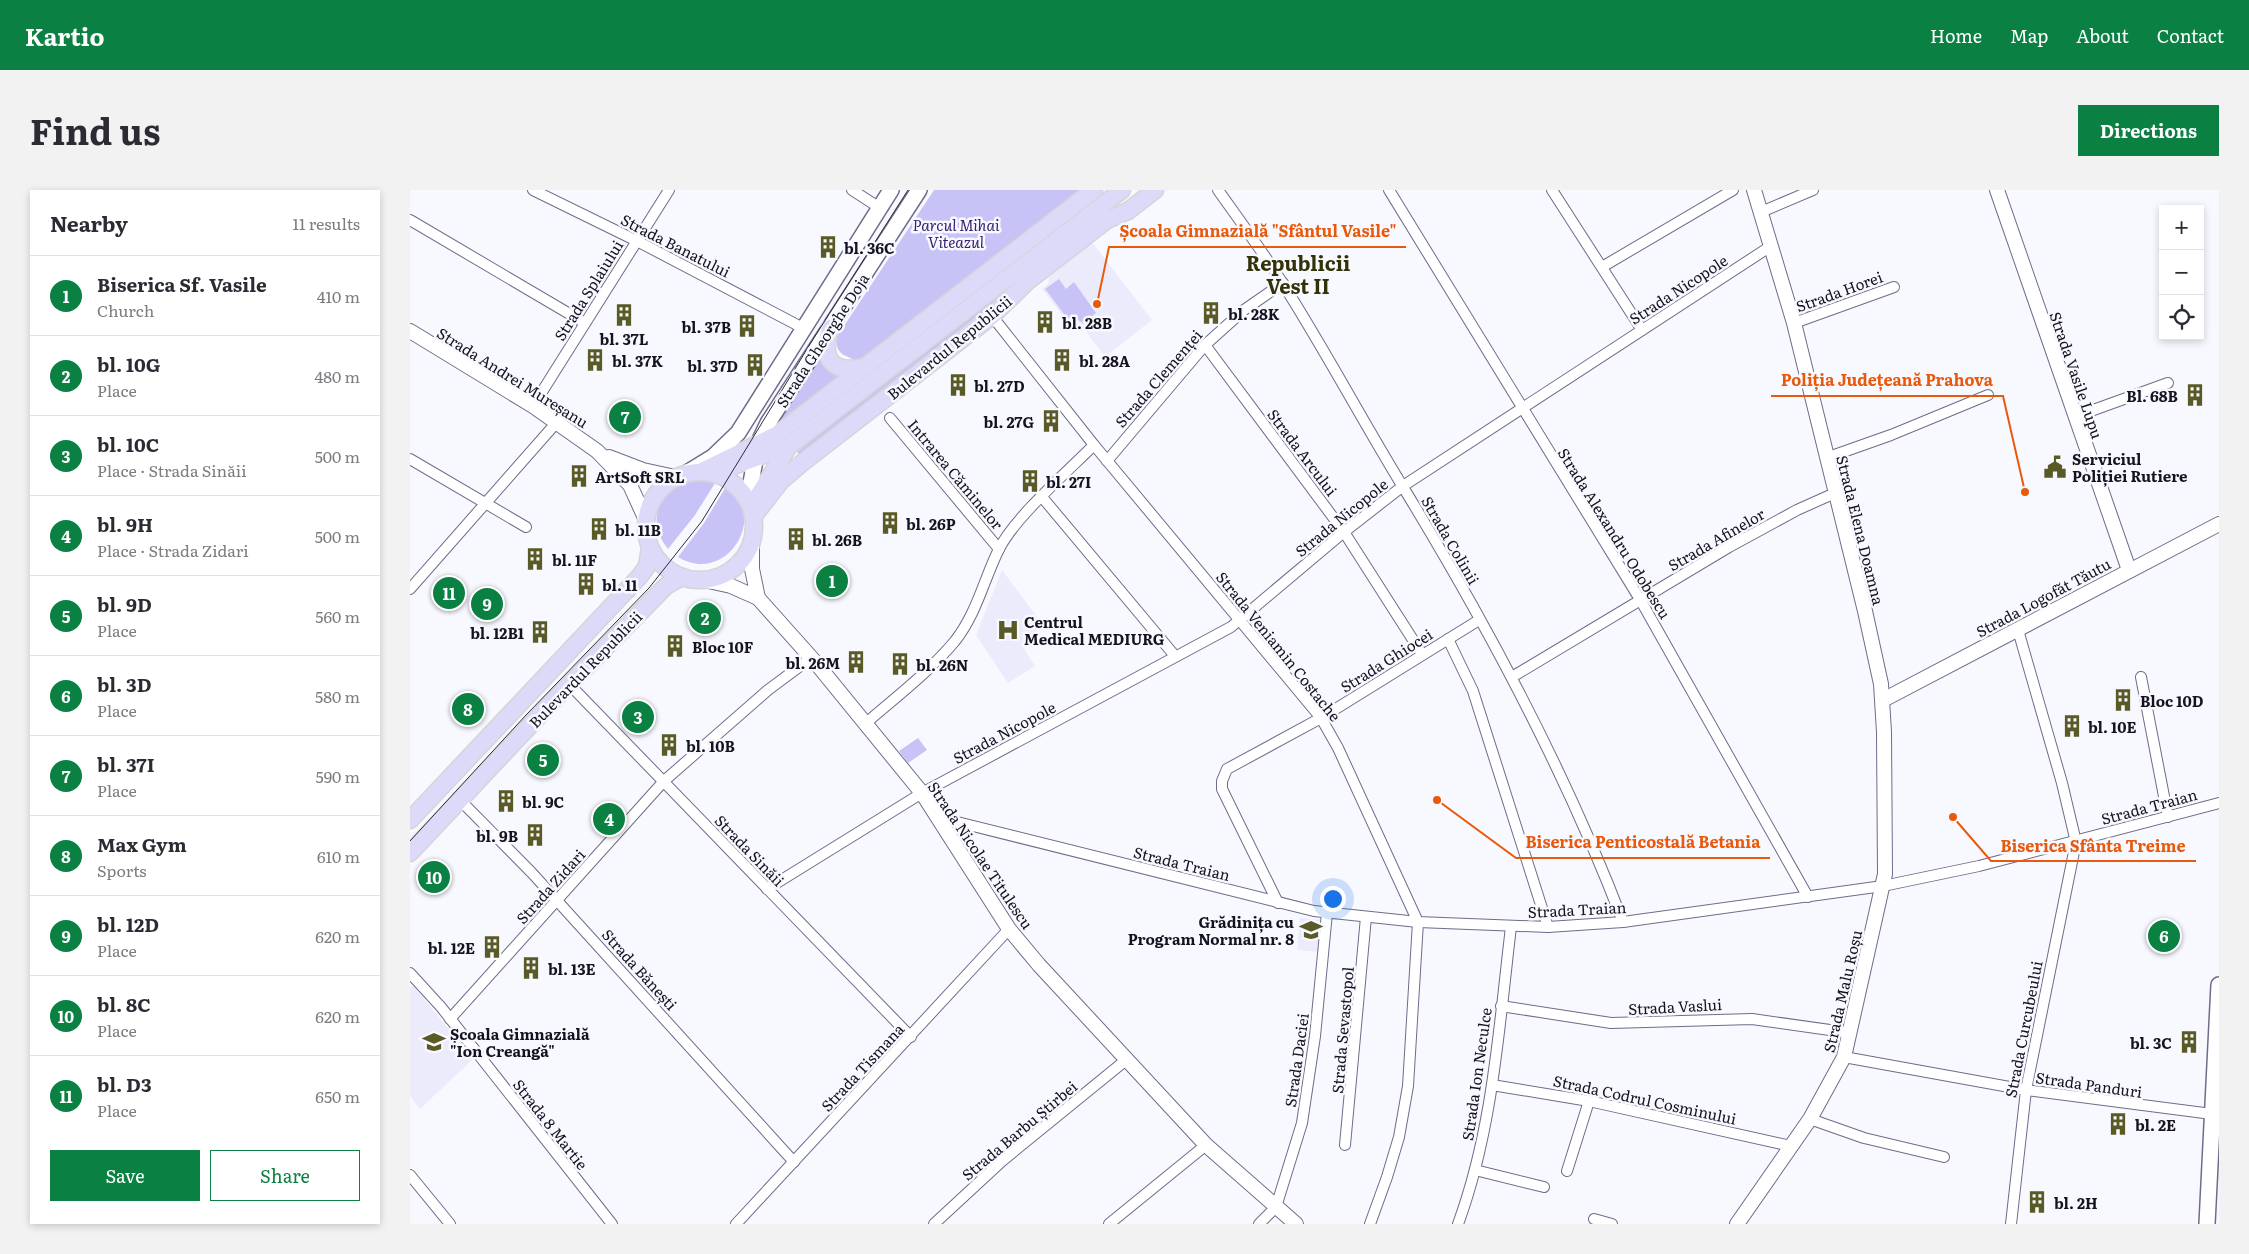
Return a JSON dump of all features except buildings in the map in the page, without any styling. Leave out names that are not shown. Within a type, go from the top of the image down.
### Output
[{"type":"main road","name":"Strada Gheorghe Doja","points":[[694,473],[738,433],[891,190]]},
{"type":"main road","name":"Strada Gheorghe Doja","points":[[751,508],[756,450],[768,424],[919,190]]},
{"type":"main road","name":"Bulevardul Republicii","points":[[756,450],[1094,190]]},
{"type":"main road","name":"Bulevardul Republicii","points":[[751,508],[789,446],[1122,190]]},
{"type":"main road","name":"Bulevardul Republicii","points":[[751,508],[802,463],[992,316],[1034,276],[1107,220],[1128,211],[1155,190]]},
{"type":"main road","points":[[830,328],[826,343],[826,353],[831,362],[838,368],[849,370],[863,367]]},
{"type":"main road","name":"Bulevardul Republicii","points":[[694,473],[756,450],[789,446]]},
{"type":"main road","points":[[694,473],[731,481],[751,508],[752,540],[745,555],[734,568],[720,576],[704,580],[682,577],[663,566],[650,548],[646,520],[649,507],[655,495],[664,485],[694,473]]},
{"type":"main road","name":"Bulevardul Republicii","points":[[410,820],[640,576],[647,566],[650,548]]},
{"type":"main road","name":"Bulevardul Republicii","points":[[410,853],[569,684],[666,586],[682,577]]},
{"type":"main road","points":[[2207,1224],[2219,985]]},
{"type":"street","name":"Strada Banatului","points":[[533,190],[638,241],[803,328]]},
{"type":"street","name":"Strada Splaiului","points":[[533,406],[669,190]]},
{"type":"street","points":[[852,190],[880,208]]},
{"type":"street","name":"Strada Colinii","points":[[1218,190],[1283,283],[1403,486],[1512,677],[1581,817],[1624,922]]},
{"type":"street","name":"Strada Alexandru Odobescu","points":[[1389,190],[1640,601],[1808,897]]},
{"type":"street","points":[[1552,190],[1642,330]]},
{"type":"street","points":[[1602,267],[1733,190]]},
{"type":"street","name":"Strada Elena Doamna","points":[[1754,190],[1794,323],[1865,611],[1883,700],[1883,886]]},
{"type":"street","points":[[1761,212],[1813,190]]},
{"type":"street","name":"Strada Vasile Lupu","points":[[1997,190],[2074,418],[2129,570]]},
{"type":"street","points":[[410,220],[585,323]]},
{"type":"street","name":"Strada Nicopole","points":[[767,889],[922,793],[1241,620],[1344,532],[1403,486],[1771,246]]},
{"type":"street","name":"Strada Clemenței","points":[[1107,461],[1205,345],[1244,310],[1283,283]]},
{"type":"street","name":"Strada Horei","points":[[1794,323],[1894,287]]},
{"type":"street","name":"Strada Veniamin Costache","points":[[992,316],[1107,461],[1321,718],[1338,748],[1418,922],[1408,1086],[1399,1137],[1370,1224]]},
{"type":"street","name":"Strada Andrei Mureșanu","points":[[410,331],[533,406],[597,451],[630,485],[646,520]]},
{"type":"street","name":"Strada Arcului","points":[[1205,345],[1344,532],[1422,654]]},
{"type":"street","points":[[2074,418],[2168,383]]},
{"type":"street","points":[[1826,458],[1891,435],[1988,395]]},
{"type":"street","name":"Intrarea Căminelor","points":[[890,418],[999,548]]},
{"type":"street","points":[[410,589],[557,422]]},
{"type":"street","points":[[866,724],[910,685],[955,640],[970,619],[999,548],[1042,497],[1094,445]]},
{"type":"street","name":"Strada Andrei Mureșanu","points":[[597,451],[628,466],[694,473]]},
{"type":"street","points":[[410,459],[526,526]]},
{"type":"street","name":"Strada Afinelor","points":[[1512,677],[1774,522],[1835,493]]},
{"type":"street","points":[[1042,497],[1175,656]]},
{"type":"street","name":"Strada Logofăt Tăutu","points":[[1883,700],[2219,524]]},
{"type":"street","name":"Strada Nicolae Titulescu","points":[[752,540],[752,569],[758,598]]},
{"type":"street","name":"Strada Nicolae Titulescu","points":[[704,580],[731,586],[758,598],[811,658],[922,793],[1009,929],[1126,1060],[1206,1145],[1296,1224]]},
{"type":"street","name":"Strada Ghiocei","points":[[1278,903],[1222,789],[1222,781],[1227,769],[1233,764],[1321,718],[1480,620]]},
{"type":"street","points":[[2018,630],[2062,783],[2076,842]]},
{"type":"street","points":[[1448,640],[1473,691],[1548,927]]},
{"type":"street","name":"Strada Zidari","points":[[450,1019],[664,782],[768,690],[811,658]]},
{"type":"street","points":[[2141,677],[2168,817]]},
{"type":"street","name":"Strada Sinăii","points":[[569,684],[911,1036]]},
{"type":"street","name":"Strada Bănești","points":[[460,800],[557,901],[794,1162]]},
{"type":"street","name":"Strada Traian","points":[[937,817],[1278,903],[1327,913],[1418,922],[1548,927],[1624,922],[1883,886],[1962,870],[2076,842],[2219,803]]},
{"type":"street","name":"Strada Curcubeului","points":[[2011,1224],[2026,1090],[2076,842]]},
{"type":"street","name":"Strada Malu Roșu","points":[[1737,1224],[1810,1120],[1844,1057],[1883,886]]},
{"type":"street","name":"Strada Daciei","points":[[1276,1207],[1293,1156],[1308,1093],[1327,913]]},
{"type":"street","name":"Strada Sevastopol","points":[[1345,1145],[1355,1055],[1366,917]]},
{"type":"street","name":"Strada Ion Neculce","points":[[1458,1224],[1475,1170],[1492,1085],[1511,927]]},
{"type":"street","name":"Strada Tismana","points":[[736,1224],[1009,929]]},
{"type":"street","name":"Strada 8 Martie","points":[[410,974],[450,1019],[612,1224]]},
{"type":"street","name":"Strada Vaslui","points":[[1501,1006],[1622,1024],[1752,1019],[1851,1032]]},
{"type":"street","name":"Strada Panduri","points":[[1844,1057],[2026,1090],[2212,1114]]},
{"type":"street","name":"Strada Barbu Știrbei","points":[[934,1224],[1002,1161],[1126,1060]]},
{"type":"street","name":"Strada Codrul Cosminului","points":[[1492,1085],[1589,1101],[1790,1146]]},
{"type":"street","points":[[1567,1171],[1589,1101]]},
{"type":"street","points":[[1810,1120],[1864,1138],[1944,1157]]},
{"type":"street","points":[[1109,1224],[1206,1145]]},
{"type":"street","points":[[1475,1170],[1544,1187]]},
{"type":"street","points":[[410,1175],[450,1224]]},
{"type":"street","points":[[1258,1224],[1276,1207]]},
{"type":"street","points":[[1594,1219],[1612,1224]]},
{"type":"shaded area","points":[[1091,241],[1152,320],[1105,357],[1079,322],[1066,320],[1042,289],[1048,284],[1051,268]]},
{"type":"shaded area","name":"Centrul Medical MEDIURG","points":[[1002,570],[1043,625],[1021,644],[1035,666],[1008,683],[976,635]]},
{"type":"shaded area","name":"Grădinița cu Program Normal nr. 8","points":[[1300,918],[1323,920],[1320,952],[1297,950]]},
{"type":"shaded area","name":"Școala Gimnazială \"Ion Creangă\"","points":[[413,985],[473,1059],[420,1109],[410,1096],[410,988]]},
{"type":"green space","name":"Parcul Mihai Viteazul","points":[[934,190],[1079,190],[859,362],[846,356],[840,352],[836,344],[836,338]]},
{"type":"green space","points":[[1059,279],[1066,289],[1074,282],[1096,313],[1083,323],[1067,318],[1045,289]]},
{"type":"green space","points":[[1013,282],[1015,285],[992,308],[800,456],[797,452]]},
{"type":"green space","points":[[819,356],[829,370],[840,376],[771,434]]},
{"type":"green space","points":[[696,477],[717,480],[695,515],[668,549],[657,526],[657,515],[660,505],[674,488],[684,481]]},
{"type":"green space","points":[[727,485],[739,499],[744,514],[743,530],[736,544],[725,556],[712,563],[695,564],[678,557],[704,523]]},
{"type":"green space","points":[[918,738],[927,750],[908,763],[899,751]]},
{"type":"tram line","points":[[410,841],[527,714],[649,588],[702,521],[812,341],[908,190]]},
{"type":"place","name":"bl. 36C","points":[[828,247]]},
{"type":"place","name":"Școala Gimnazială \"Sfântul Vasile\"","points":[[1097,304]]},
{"type":"place","name":"bl. 28K","points":[[1211,313]]},
{"type":"place","name":"bl. 37L","points":[[624,315]]},
{"type":"place","name":"bl. 28B","points":[[1045,322]]},
{"type":"place","name":"bl. 37B","points":[[747,326]]},
{"type":"place","name":"bl. 37K","points":[[595,360]]},
{"type":"place","name":"bl. 28A","points":[[1062,360]]},
{"type":"place","name":"bl. 37D","points":[[755,365]]},
{"type":"place","name":"bl. 27D","points":[[958,385]]},
{"type":"place","name":"Bl. 68B","points":[[2195,395]]},
{"type":"place","name":"bl. 37I","points":[[625,417]]},
{"type":"place","name":"bl. 27G","points":[[1051,421]]},
{"type":"place","name":"Serviciul Poliției Rutiere","points":[[2055,467]]},
{"type":"place","name":"ArtSoft SRL","points":[[579,476]]},
{"type":"place","name":"bl. 27I","points":[[1030,481]]},
{"type":"place","name":"Poliția Județeană Prahova","points":[[2025,492]]},
{"type":"place","name":"bl. 26P","points":[[890,523]]},
{"type":"place","name":"bl. 11B","points":[[599,529]]},
{"type":"place","name":"bl. 26B","points":[[796,539]]},
{"type":"place","name":"bl. 11F","points":[[535,559]]},
{"type":"place","name":"Biserica Sf. Vasile","points":[[832,581]]},
{"type":"place","name":"bl. 11","points":[[586,584]]},
{"type":"place","name":"bl. D3","points":[[449,593]]},
{"type":"place","name":"bl. 12D","points":[[487,604]]},
{"type":"place","name":"bl. 10G","points":[[705,618]]},
{"type":"place","name":"Centrul Medical MEDIURG","points":[[1008,630]]},
{"type":"place","name":"bl. 12B1","points":[[540,632]]},
{"type":"place","name":"Bloc 10F","points":[[675,646]]},
{"type":"place","name":"bl. 26M","points":[[856,662]]},
{"type":"place","name":"bl. 26N","points":[[900,664]]},
{"type":"place","name":"Bloc 10D","points":[[2123,700]]},
{"type":"place","name":"Max Gym","points":[[468,709]]},
{"type":"place","name":"bl. 10C","points":[[638,717]]},
{"type":"place","name":"bl. 10E","points":[[2072,726]]},
{"type":"place","name":"bl. 10B","points":[[669,745]]},
{"type":"place","name":"bl. 9D","points":[[543,760]]},
{"type":"place","name":"Biserica Penticostală Betania","points":[[1437,800]]},
{"type":"place","name":"bl. 9C","points":[[506,801]]},
{"type":"place","name":"Biserica Sfânta Treime","points":[[1953,817]]},
{"type":"place","name":"bl. 9H","points":[[609,819]]},
{"type":"place","name":"bl. 9B","points":[[535,835]]},
{"type":"place","name":"bl. 8C","points":[[434,877]]},
{"type":"place","name":"Grădinița cu Program Normal nr. 8","points":[[1311,930]]},
{"type":"place","name":"bl. 3D","points":[[2164,936]]},
{"type":"place","name":"bl. 12E","points":[[492,947]]},
{"type":"place","name":"bl. 13E","points":[[531,968]]},
{"type":"place","name":"Școala Gimnazială \"Ion Creangă\"","points":[[434,1042]]},
{"type":"place","name":"bl. 3C","points":[[2189,1042]]},
{"type":"place","name":"bl. 2E","points":[[2118,1124]]},
{"type":"place","name":"bl. 2H","points":[[2037,1202]]},
{"type":"district","name":"Republicii Vest II","points":[[1298,274]]}]
